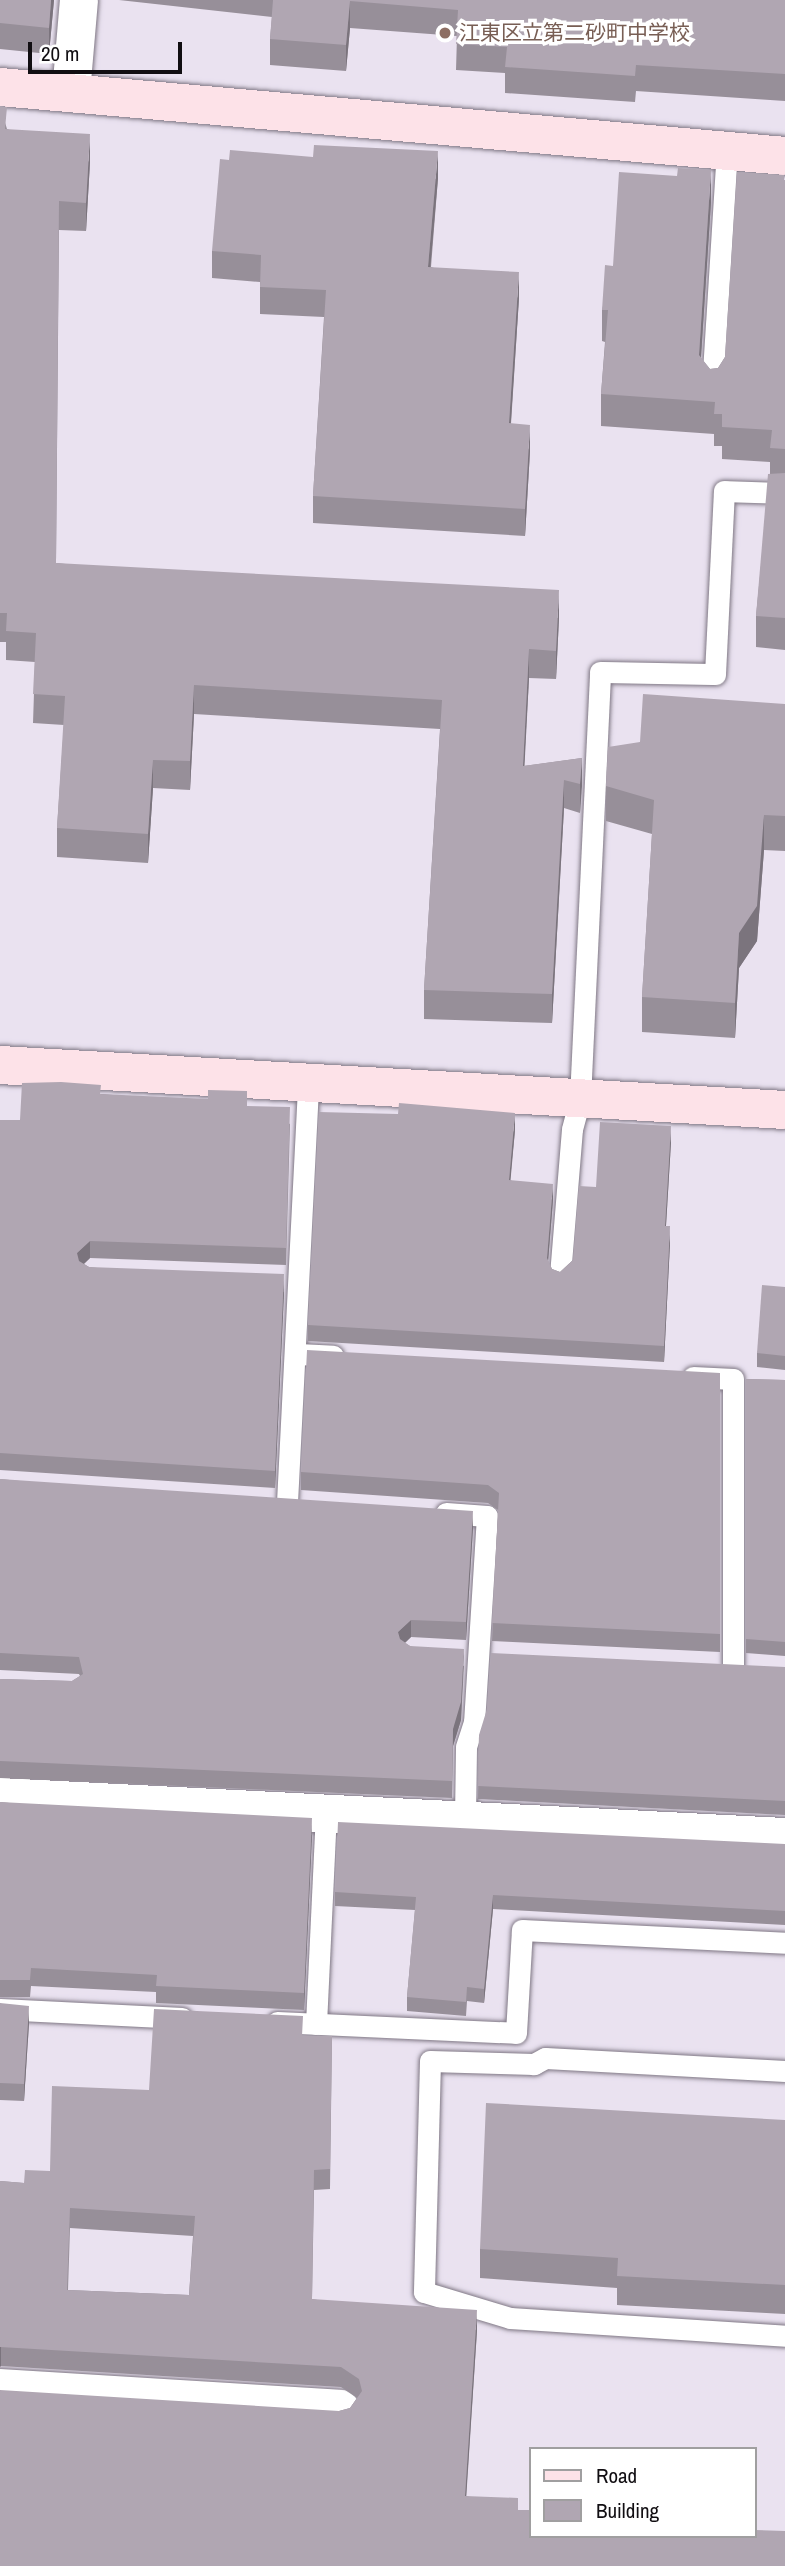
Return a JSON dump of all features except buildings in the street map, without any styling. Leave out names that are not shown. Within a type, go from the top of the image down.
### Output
[{"type":"street","points":[[71,93],[79,0]]},
{"type":"street","points":[[0,87],[785,156]]},
{"type":"street","points":[[0,1065],[785,1110]]},
{"type":"street","points":[[0,1797],[785,1837]]},
{"type":"street","points":[[0,2388],[340,2409]]},
{"type":"lane","points":[[712,388],[727,151]]},
{"type":"lane","points":[[560,1275],[572,1129],[580,1099],[600,672],[715,674],[724,491],[785,493]]},
{"type":"lane","points":[[287,1502],[298,1354],[308,1083]]},
{"type":"lane","points":[[274,1278],[300,1279]]},
{"type":"lane","points":[[298,1354],[352,1357]]},
{"type":"lane","points":[[665,1375],[759,1380]]},
{"type":"lane","points":[[733,1379],[733,1666]]},
{"type":"lane","points":[[260,1500],[314,1504]]},
{"type":"lane","points":[[421,1512],[487,1516],[474,1722],[466,1747],[465,1820]]},
{"type":"lane","points":[[451,1652],[504,1654]]},
{"type":"lane","points":[[706,1664],[759,1667]]},
{"type":"lane","points":[[316,2024],[326,1814]]},
{"type":"lane","points":[[261,2021],[516,2033],[522,1930],[785,1943]]},
{"type":"lane","points":[[0,2009],[206,2019]]},
{"type":"lane","points":[[785,2071],[545,2058],[534,2064],[430,2061],[425,2292],[510,2318],[785,2336]]},
{"type":"place","name":"江東区立第二砂町中学校","points":[[445,33]]}]
